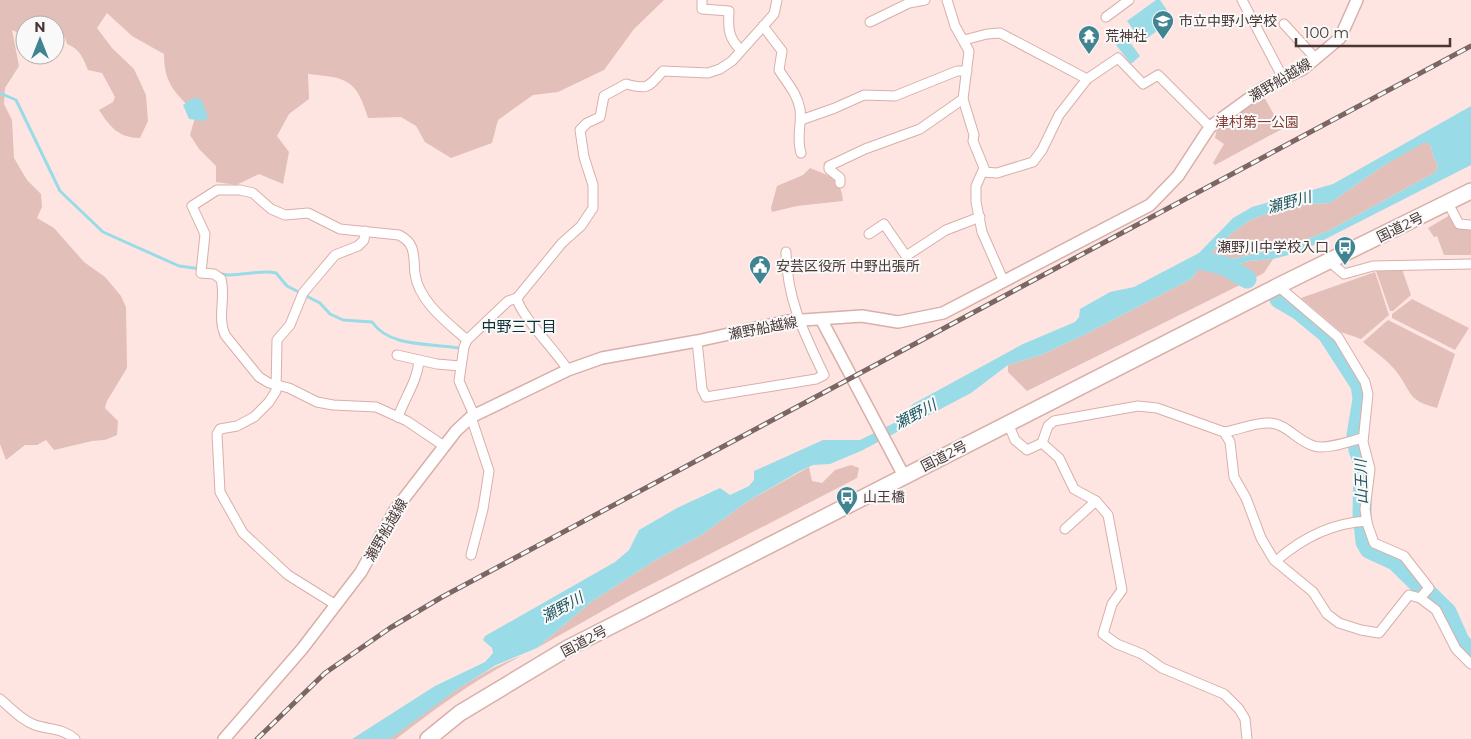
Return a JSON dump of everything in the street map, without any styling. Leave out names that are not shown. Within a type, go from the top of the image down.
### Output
[{"type":"highway","name":"国道2号","points":[[428,739],[460,713],[568,648],[1278,286],[1471,191]]},
{"type":"main road","name":"瀬野船越線","points":[[224,739],[362,572],[395,510],[444,446],[473,416],[568,370],[602,358],[698,341],[798,320],[862,316],[898,322],[943,313],[1150,205],[1178,176],[1210,127],[1265,87],[1300,70],[1340,38],[1357,0]]},
{"type":"main road","points":[[821,319],[904,476]]},
{"type":"street","points":[[702,0],[702,9],[729,10],[728,30],[731,39],[741,50]]},
{"type":"street","points":[[471,555],[483,509],[489,471],[473,416],[459,381],[460,366],[467,340],[508,301],[517,298],[562,243],[581,226],[593,208],[593,185],[584,157],[580,130],[587,122],[600,116],[604,96],[626,84],[643,88],[648,87],[663,71],[708,72],[720,69],[732,61],[774,14],[777,0]]},
{"type":"street","points":[[870,22],[910,3],[925,0]]},
{"type":"street","points":[[947,0],[955,26],[969,51],[963,99],[983,172],[976,186],[974,196],[982,232],[1004,282]]},
{"type":"street","points":[[1106,17],[1129,0]]},
{"type":"street","points":[[1242,0],[1283,78]]},
{"type":"street","points":[[1284,24],[1316,59]]},
{"type":"street","points":[[763,26],[782,51],[782,63],[779,70],[793,91],[800,108],[801,153]]},
{"type":"street","points":[[964,40],[986,34],[1000,33],[1087,79]]},
{"type":"street","points":[[983,172],[997,173],[1033,162],[1042,150],[1059,115],[1087,79],[1118,58],[1143,84],[1158,74],[1210,127]]},
{"type":"street","points":[[800,120],[835,108],[864,94],[895,96],[957,72],[967,71]]},
{"type":"street","points":[[840,183],[840,178],[829,169],[829,166],[866,149],[920,129],[963,99]]},
{"type":"street","points":[[444,446],[398,417],[376,407],[333,405],[317,402],[289,388],[276,385],[260,377],[225,335],[221,317],[224,302],[221,279],[214,274],[201,272],[205,234],[192,206],[217,190],[240,190],[253,193],[271,209],[285,215],[308,213],[340,229],[390,233],[407,239],[414,251],[418,282],[428,302],[467,340]]},
{"type":"street","points":[[1448,203],[1459,224],[1471,225]]},
{"type":"street","points":[[868,234],[884,224],[906,256],[946,230],[980,217]]},
{"type":"street","points":[[336,605],[288,575],[243,533],[220,492],[217,434],[220,429],[237,426],[254,417],[269,402],[276,391],[277,340],[290,325],[304,292],[335,255],[358,246],[364,240],[365,231]]},
{"type":"street","points":[[698,341],[702,389],[706,397],[816,379],[824,375],[798,320],[786,268],[786,252]]},
{"type":"street","points":[[1330,262],[1344,274],[1372,266],[1471,264]]},
{"type":"street","points":[[1278,286],[1338,337],[1365,382],[1368,400],[1360,438],[1370,469],[1364,521],[1374,543],[1404,556],[1429,589],[1420,598]]},
{"type":"street","points":[[517,298],[518,305],[527,318],[568,370]]},
{"type":"street","points":[[397,355],[420,361],[460,366]]},
{"type":"street","points":[[398,417],[403,402],[415,384],[420,361]]},
{"type":"street","points":[[1008,423],[1015,440],[1027,450],[1042,443],[1048,426],[1054,421],[1138,406],[1157,408],[1224,432],[1246,428],[1256,423],[1280,425],[1297,438],[1316,447],[1360,438]]},
{"type":"street","points":[[1224,432],[1230,442],[1234,477],[1246,498],[1261,538],[1276,561],[1318,596],[1322,606],[1333,619],[1348,627],[1379,633],[1409,596],[1420,598],[1436,610],[1456,649],[1471,664]]},
{"type":"street","points":[[1042,443],[1059,458],[1074,489],[1096,501],[1110,523],[1122,590],[1112,604],[1103,634],[1117,644],[1142,654],[1162,668],[1224,694],[1245,718],[1247,739]]},
{"type":"street","points":[[1065,529],[1096,501]]},
{"type":"street","points":[[1276,561],[1292,546],[1320,532],[1336,525],[1364,521]]},
{"type":"street","points":[[0,699],[26,721],[36,725],[57,728],[75,739]]},
{"type":"green space","points":[[0,0],[664,0],[634,29],[604,70],[558,92],[533,95],[498,120],[492,143],[451,158],[425,142],[416,126],[401,117],[368,118],[359,95],[348,83],[333,77],[308,74],[309,99],[289,114],[277,136],[289,152],[283,184],[259,174],[236,185],[216,182],[216,166],[199,149],[190,135],[196,114],[172,88],[166,74],[164,54],[132,36],[107,13],[97,28],[112,48],[134,69],[146,95],[148,121],[140,138],[121,134],[107,122],[99,110],[113,102],[115,97],[102,73],[88,70],[80,54],[75,48],[67,44],[65,37],[65,15],[15,15],[15,31],[12,30],[15,45],[15,65],[19,66],[5,88],[4,104],[12,120],[14,158],[27,180],[41,194],[42,207],[37,218],[54,228],[84,262],[105,277],[121,296],[126,307],[127,368],[107,401],[105,408],[118,421],[117,435],[105,440],[92,441],[54,450],[46,440],[37,445],[25,445],[6,460],[0,444]]},
{"type":"green space","name":"津村第一公園","points":[[1263,95],[1282,129],[1215,165],[1213,163],[1224,144],[1215,138],[1217,129]]},
{"type":"green space","points":[[1425,141],[1431,146],[1433,156],[1438,165],[1436,172],[1330,230],[1287,247],[1236,258],[1212,260],[1205,258],[1232,233],[1250,220],[1280,209],[1330,203],[1383,166]]},
{"type":"green space","points":[[810,168],[833,178],[837,182],[843,201],[797,206],[772,212],[771,208],[777,186],[803,175]]},
{"type":"green space","points":[[1450,215],[1457,228],[1471,229],[1471,255],[1444,255],[1437,236],[1434,237],[1428,228]]},
{"type":"green space","points":[[1273,259],[1264,273],[1027,391],[1008,372],[1008,365],[1041,355],[1084,335],[1191,279],[1199,269],[1210,267],[1223,269],[1249,261]]},
{"type":"green space","points":[[1385,268],[1402,269],[1411,295],[1393,311],[1390,311],[1376,271]]},
{"type":"green space","points":[[1375,272],[1389,315],[1361,339],[1341,332],[1301,298]]},
{"type":"green space","points":[[1412,299],[1469,328],[1455,350],[1392,318],[1392,314]]},
{"type":"green space","points":[[1388,320],[1455,354],[1437,408],[1415,399],[1392,367],[1363,342]]},
{"type":"green space","points":[[851,465],[859,468],[857,478],[627,597],[537,648],[591,602],[654,561],[703,534],[748,501],[809,467],[812,481],[822,483],[835,470]]},
{"type":"green space","points":[[521,656],[457,694],[396,739],[390,739],[469,682],[503,663]]},
{"type":"water","points":[[1156,0],[1160,0],[1173,19],[1142,42],[1127,21]]},
{"type":"water","points":[[1126,37],[1140,56],[1131,64],[1116,45]]},
{"type":"water","points":[[193,98],[201,99],[208,117],[204,121],[189,119],[183,105]]},
{"type":"water","name":"瀬野川","points":[[1471,106],[1471,165],[1300,252],[1273,259],[1249,261],[1223,269],[1210,267],[1199,269],[1191,279],[1084,335],[1041,355],[1008,365],[971,393],[861,451],[830,464],[813,465],[800,471],[748,501],[703,534],[654,561],[591,602],[537,648],[496,665],[459,688],[390,739],[352,739],[435,686],[485,662],[493,653],[492,648],[483,640],[485,636],[615,562],[629,550],[639,530],[677,508],[720,488],[730,495],[749,486],[754,480],[754,471],[823,440],[860,440],[898,421],[913,404],[1023,344],[1075,322],[1079,317],[1080,309],[1110,292],[1134,287],[1199,253],[1233,218],[1252,207],[1333,184]],"holes":[[[1425,142],[1431,146],[1433,156],[1438,165],[1436,172],[1330,230],[1287,247],[1236,258],[1212,260],[1205,258],[1232,233],[1250,220],[1280,209],[1330,203],[1383,166]]]},
{"type":"waterway","points":[[0,93],[16,100],[60,191],[103,232],[179,266],[201,269]]},
{"type":"waterway","name":"山王川","points":[[1204,261],[1225,266],[1247,279]]},
{"type":"waterway","points":[[221,274],[276,273],[287,286],[320,303],[330,314],[343,320],[372,322],[389,336],[412,343],[459,348]]},
{"type":"waterway","name":"山王川","points":[[1279,299],[1298,310],[1327,334],[1360,385],[1362,399],[1356,435],[1358,450],[1363,463],[1362,514],[1365,542],[1369,549],[1395,561],[1447,612],[1460,641],[1471,654]]},
{"type":"railway","points":[[257,739],[325,673],[390,628],[442,597],[1471,46]]},
{"type":"place","name":"市立中野小学校","points":[[1163,40]]},
{"type":"place","name":"荒神社","points":[[1089,55]]},
{"type":"place","name":"瀬野川中学校入口","points":[[1345,266]]},
{"type":"place","name":"安芸区役所 中野出張所","points":[[760,285]]},
{"type":"place","name":"山王橋","points":[[847,516]]},
{"type":"district","name":"中野三丁目","points":[[519,326]]}]
